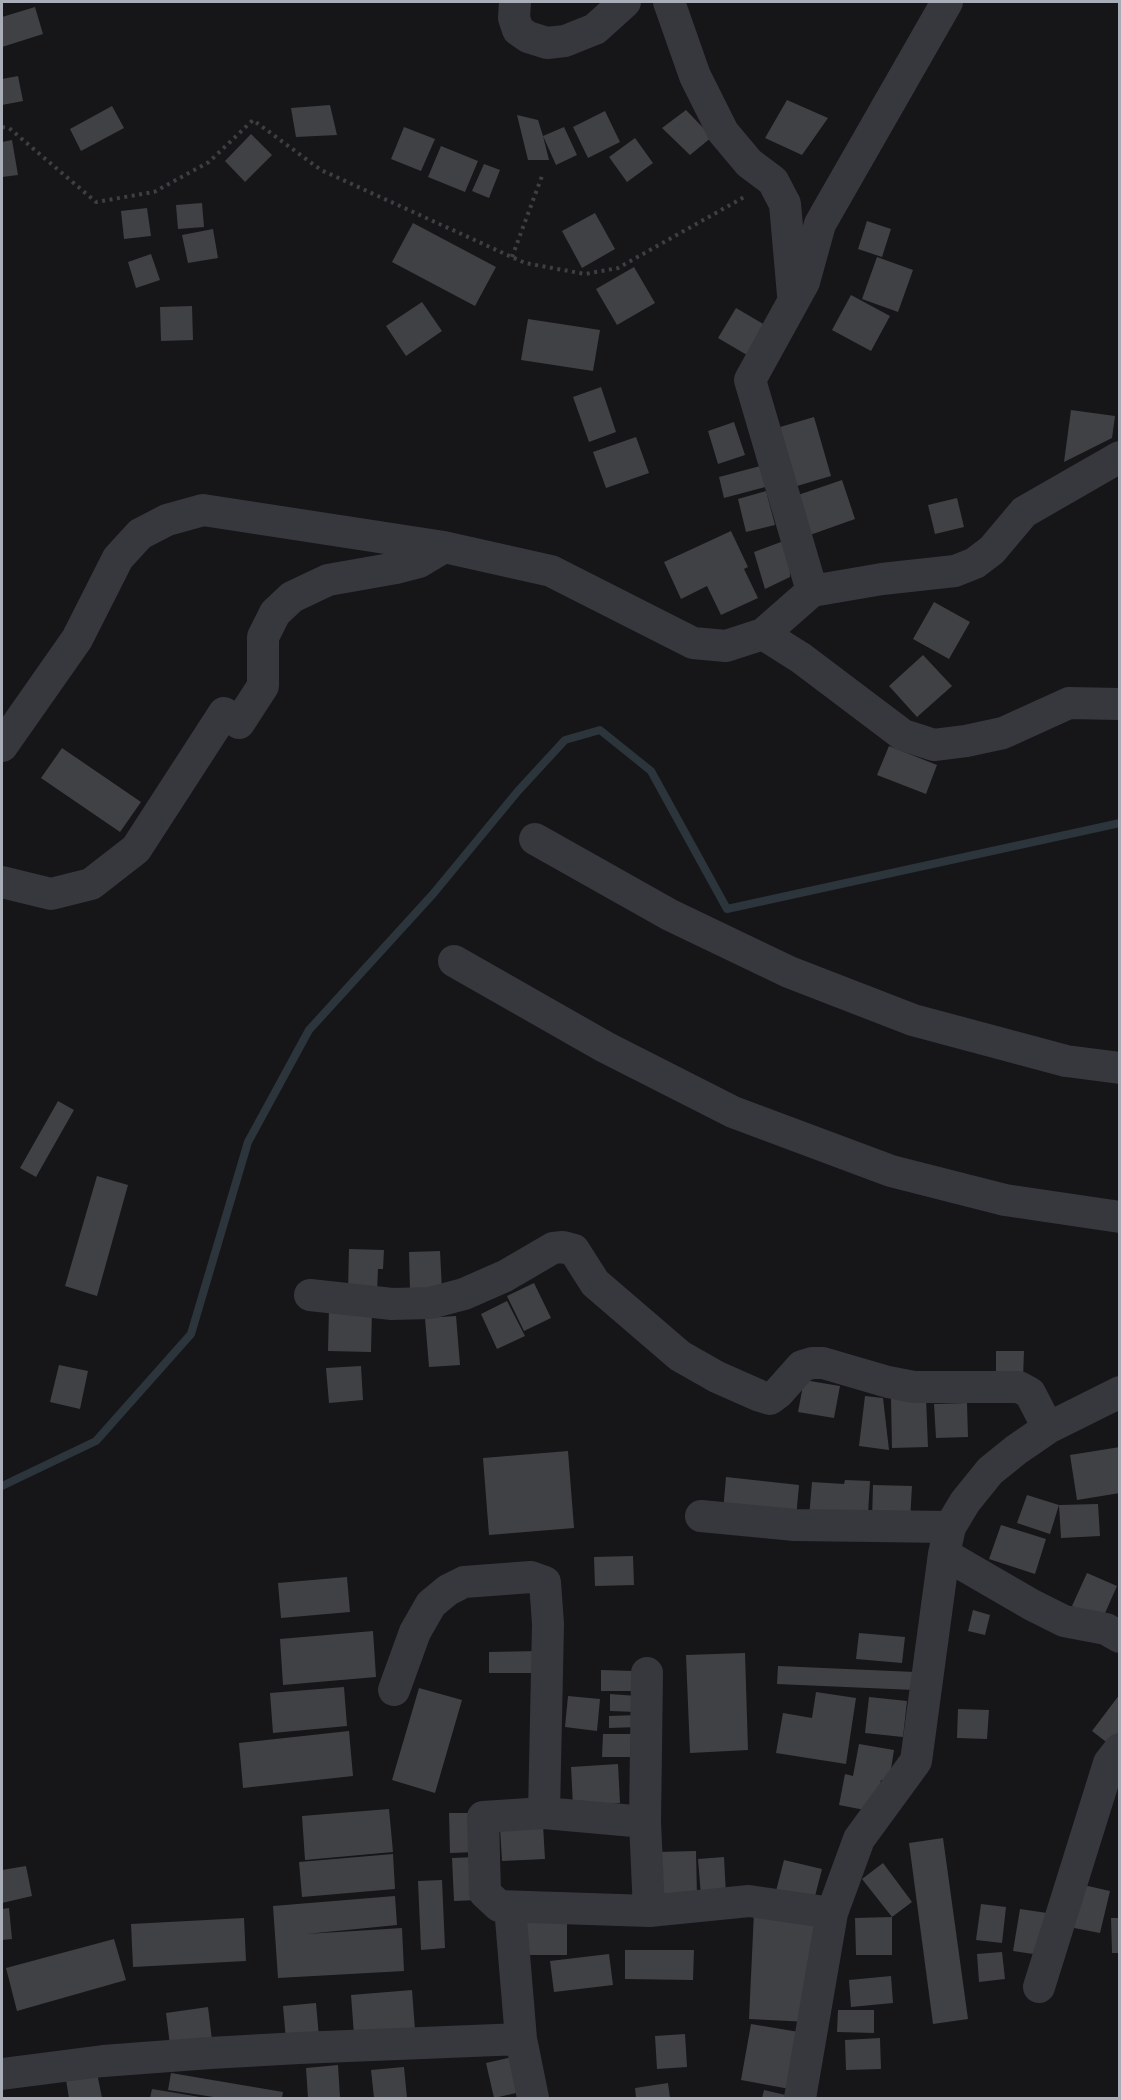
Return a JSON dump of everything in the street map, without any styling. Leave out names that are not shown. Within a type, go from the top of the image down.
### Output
[{"type":"street","points":[[515,2],[514,18],[518,30],[528,37],[547,43],[565,41],[595,29],[626,2]]},
{"type":"street","points":[[669,2],[695,76],[723,132],[749,163],[773,181],[785,204],[794,300]]},
{"type":"street","points":[[812,591],[750,380],[804,282],[820,224],[946,2]]},
{"type":"street","points":[[2,746],[77,639],[118,558],[140,534],[167,520],[203,510],[444,547],[551,570],[693,643],[726,646],[763,634],[812,591],[882,579],[955,571],[975,563],[992,550],[1024,512],[1119,457]]},
{"type":"street","points":[[2,882],[51,894],[91,884],[136,849],[231,718],[263,686],[263,637],[275,613],[292,597],[328,580],[419,562],[444,547]]},
{"type":"street","points":[[763,634],[801,658],[903,735],[934,745],[1003,733],[1069,702],[1119,704]]},
{"type":"street","points":[[535,839],[670,915],[789,972],[913,1020],[1066,1061],[1119,1068]]},
{"type":"street","points":[[454,961],[605,1047],[743,1116],[891,1171],[1005,1200],[1119,1217]]},
{"type":"street","points":[[310,1295],[392,1304],[430,1303],[464,1294],[505,1276],[553,1248],[563,1247],[574,1250],[595,1283],[680,1356],[717,1377],[760,1396],[770,1399],[802,1366],[823,1363],[914,1387],[1019,1387],[1030,1393],[1048,1428]]},
{"type":"street","points":[[800,2098],[832,1913],[859,1839],[916,1761],[947,1541],[965,1502],[990,1471],[1048,1428],[1119,1392]]},
{"type":"street","points":[[701,1516],[947,1541],[1032,1605],[1064,1621],[1106,1629],[1119,1637]]},
{"type":"street","points":[[394,1690],[415,1632],[431,1604],[448,1590],[464,1582],[531,1577],[544,1582],[548,1624],[544,1813]]},
{"type":"street","points":[[647,1672],[645,1822],[649,1911]]},
{"type":"street","points":[[1039,1987],[1116,1760]]},
{"type":"street","points":[[645,1822],[544,1813],[483,1817],[485,1893],[500,1906],[510,1907],[649,1911],[748,1900],[832,1913]]},
{"type":"street","points":[[510,1907],[521,2039],[533,2098]]},
{"type":"street","points":[[2,2074],[103,2061],[232,2052],[521,2039]]},
{"type":"path","points":[[2,127],[9,128],[96,202],[154,192],[209,162],[253,120],[321,170],[525,263],[585,274],[618,268],[773,181]]},
{"type":"path","points":[[512,257],[542,176]]},
{"type":"building","points":[[35,7],[43,34],[2,47],[2,17]]},
{"type":"building","points":[[18,76],[23,101],[2,105],[2,79]]},
{"type":"building","points":[[787,100],[828,118],[802,155],[765,138]]},
{"type":"building","points":[[330,105],[337,135],[296,137],[291,108]]},
{"type":"building","points":[[112,106],[124,128],[81,151],[70,129]]},
{"type":"building","points":[[686,110],[712,137],[690,155],[662,128]]},
{"type":"building","points":[[605,111],[620,142],[588,158],[573,127]]},
{"type":"building","points":[[517,115],[538,120],[549,160],[528,160]]},
{"type":"building","points":[[404,127],[435,139],[421,171],[391,159]]},
{"type":"building","points":[[564,127],[577,155],[556,165],[543,136]]},
{"type":"building","points":[[251,134],[272,155],[245,182],[225,161]]},
{"type":"building","points":[[635,138],[653,163],[627,182],[609,157]]},
{"type":"building","points":[[12,140],[18,175],[2,177],[2,142]]},
{"type":"building","points":[[441,146],[478,161],[465,192],[428,177]]},
{"type":"building","points":[[484,164],[500,170],[489,198],[472,191]]},
{"type":"building","points":[[202,203],[204,227],[178,229],[176,205]]},
{"type":"building","points":[[147,208],[151,236],[124,239],[121,211]]},
{"type":"building","points":[[595,213],[615,249],[582,268],[562,231]]},
{"type":"building","points":[[867,221],[891,229],[882,257],[858,249]]},
{"type":"building","points":[[413,223],[496,267],[475,306],[392,262]]},
{"type":"building","points":[[213,229],[218,258],[188,263],[182,235]]},
{"type":"building","points":[[151,254],[160,280],[136,288],[128,262]]},
{"type":"building","points":[[877,257],[913,270],[898,312],[862,299]]},
{"type":"building","points":[[634,267],[655,303],[617,325],[596,289]]},
{"type":"building","points":[[851,295],[890,316],[871,351],[832,330]]},
{"type":"building","points":[[422,302],[442,331],[406,356],[386,326]]},
{"type":"building","points":[[192,306],[193,340],[161,341],[160,307]]},
{"type":"building","points":[[736,308],[765,325],[747,355],[718,338]]},
{"type":"building","points":[[528,319],[600,330],[593,371],[521,360]]},
{"type":"building","points":[[601,387],[616,432],[589,442],[573,397]]},
{"type":"building","points":[[1071,410],[1115,416],[1112,438],[1064,462]]},
{"type":"building","points":[[814,417],[831,476],[797,486],[780,427]]},
{"type":"building","points":[[734,422],[745,455],[718,464],[708,431]]},
{"type":"building","points":[[636,437],[649,473],[606,488],[593,452]]},
{"type":"building","points":[[764,465],[769,486],[724,498],[719,477]]},
{"type":"building","points":[[842,480],[855,519],[810,535],[798,495]]},
{"type":"building","points":[[766,491],[775,525],[746,532],[738,499]]},
{"type":"building","points":[[957,498],[964,527],[935,534],[928,505]]},
{"type":"building","points":[[731,531],[748,567],[744,569],[758,598],[721,615],[707,586],[681,599],[664,562]]},
{"type":"building","points":[[789,539],[790,577],[765,589],[754,552]]},
{"type":"building","points":[[934,602],[970,622],[949,659],[913,639]]},
{"type":"building","points":[[923,655],[952,686],[917,717],[889,686]]},
{"type":"building","points":[[889,746],[937,765],[926,794],[877,775]]},
{"type":"building","points":[[62,748],[141,802],[120,832],[41,778]]},
{"type":"building","points":[[58,1101],[74,1110],[36,1177],[20,1168]]},
{"type":"building","points":[[97,1176],[128,1185],[97,1296],[65,1286]]},
{"type":"building","points":[[349,1249],[384,1250],[383,1269],[378,1269],[377,1292],[348,1292]]},
{"type":"building","points":[[440,1251],[442,1290],[410,1291],[409,1252]]},
{"type":"building","points":[[534,1283],[551,1318],[524,1331],[507,1296]]},
{"type":"building","points":[[507,1301],[525,1336],[497,1349],[481,1314]]},
{"type":"building","points":[[329,1308],[372,1309],[371,1352],[328,1351]]},
{"type":"building","points":[[456,1316],[460,1365],[429,1367],[425,1318]]},
{"type":"building","points":[[996,1351],[1024,1351],[1023,1378],[996,1381]]},
{"type":"building","points":[[59,1365],[88,1371],[80,1409],[50,1402]]},
{"type":"building","points":[[361,1366],[363,1400],[329,1403],[326,1368]]},
{"type":"building","points":[[804,1380],[840,1386],[834,1418],[798,1412]]},
{"type":"building","points":[[865,1396],[883,1398],[889,1450],[859,1446]]},
{"type":"building","points":[[926,1398],[928,1447],[892,1448],[891,1399]]},
{"type":"building","points":[[967,1403],[968,1437],[936,1438],[934,1404]]},
{"type":"building","points":[[1120,1447],[1120,1493],[1077,1500],[1070,1455]]},
{"type":"building","points":[[568,1451],[574,1528],[489,1535],[483,1458]]},
{"type":"building","points":[[726,1477],[799,1485],[796,1518],[723,1511]]},
{"type":"building","points":[[845,1480],[870,1481],[868,1514],[809,1518],[812,1482],[844,1484]]},
{"type":"building","points":[[873,1485],[912,1486],[910,1521],[872,1520]]},
{"type":"building","points":[[1027,1495],[1059,1505],[1050,1534],[1017,1523]]},
{"type":"building","points":[[1098,1504],[1100,1536],[1061,1538],[1059,1505]]},
{"type":"building","points":[[1001,1525],[1046,1539],[1035,1574],[989,1559]]},
{"type":"building","points":[[633,1556],[634,1585],[595,1586],[594,1557]]},
{"type":"building","points":[[1087,1573],[1117,1586],[1102,1620],[1072,1606]]},
{"type":"building","points":[[347,1577],[350,1612],[281,1618],[278,1583]]},
{"type":"building","points":[[973,1610],[990,1615],[985,1635],[968,1631]]},
{"type":"building","points":[[373,1631],[376,1677],[283,1685],[280,1639]]},
{"type":"building","points":[[859,1633],[905,1637],[902,1663],[856,1659]]},
{"type":"building","points":[[539,1651],[539,1673],[489,1673],[489,1652]]},
{"type":"building","points":[[745,1653],[748,1750],[690,1753],[686,1655]]},
{"type":"building","points":[[778,1666],[915,1672],[914,1690],[777,1684]]},
{"type":"building","points":[[601,1670],[634,1671],[634,1691],[601,1691]]},
{"type":"building","points":[[344,1687],[347,1726],[273,1733],[270,1693]]},
{"type":"building","points":[[419,1688],[462,1700],[435,1793],[392,1780]]},
{"type":"building","points":[[816,1692],[856,1698],[846,1764],[776,1753],[783,1713],[812,1718]]},
{"type":"building","points":[[610,1694],[637,1696],[636,1712],[610,1711]]},
{"type":"building","points":[[1120,1694],[1120,1740],[1114,1748],[1092,1731]]},
{"type":"building","points":[[568,1696],[600,1699],[597,1731],[565,1727]]},
{"type":"building","points":[[869,1697],[907,1701],[903,1737],[865,1733]]},
{"type":"building","points":[[958,1709],[989,1710],[987,1739],[957,1738]]},
{"type":"building","points":[[638,1715],[638,1727],[609,1728],[609,1716]]},
{"type":"building","points":[[349,1731],[353,1776],[243,1788],[239,1743]]},
{"type":"building","points":[[603,1734],[638,1734],[638,1757],[602,1757]]},
{"type":"building","points":[[859,1744],[894,1750],[889,1782],[881,1780],[875,1812],[839,1805],[845,1774],[853,1776]]},
{"type":"building","points":[[618,1764],[620,1803],[573,1806],[571,1767]]},
{"type":"building","points":[[389,1809],[393,1852],[305,1860],[302,1816]]},
{"type":"building","points":[[449,1813],[477,1813],[477,1852],[450,1853]]},
{"type":"building","points":[[543,1825],[545,1859],[502,1861],[500,1828]]},
{"type":"building","points":[[943,1838],[968,2019],[933,2024],[909,1843]]},
{"type":"building","points":[[696,1851],[697,1897],[658,1899],[656,1852]]},
{"type":"building","points":[[393,1854],[395,1889],[302,1897],[299,1862]]},
{"type":"building","points":[[477,1857],[479,1900],[454,1901],[452,1858]]},
{"type":"building","points":[[724,1857],[726,1895],[701,1896],[698,1859]]},
{"type":"building","points":[[784,1860],[822,1869],[813,1904],[775,1895]]},
{"type":"building","points":[[883,1863],[912,1902],[892,1917],[862,1879]]},
{"type":"building","points":[[26,1866],[32,1896],[2,1903],[2,1870]]},
{"type":"building","points":[[442,1880],[445,1948],[421,1950],[418,1881]]},
{"type":"building","points":[[1079,1884],[1110,1891],[1100,1933],[1069,1927]]},
{"type":"building","points":[[395,1896],[397,1925],[306,1934],[402,1928],[404,1971],[278,1978],[273,1906]]},
{"type":"building","points":[[981,1904],[1006,1907],[1002,1943],[976,1940]]},
{"type":"building","points":[[9,1908],[12,1939],[2,1940],[2,1909]]},
{"type":"building","points":[[1020,1909],[1047,1913],[1040,1955],[1013,1951]]},
{"type":"building","points":[[754,1912],[815,1915],[809,2022],[749,2019]]},
{"type":"building","points":[[567,1916],[567,1955],[523,1955],[523,1917]]},
{"type":"building","points":[[892,1917],[892,1955],[856,1955],[855,1918]]},
{"type":"building","points":[[244,1918],[246,1961],[133,1967],[131,1924]]},
{"type":"building","points":[[1111,1918],[1120,1918],[1120,1953],[1112,1953]]},
{"type":"building","points":[[114,1939],[126,1980],[17,2011],[6,1968]]},
{"type":"building","points":[[625,1950],[694,1950],[693,1980],[625,1979]]},
{"type":"building","points":[[1002,1952],[1005,1979],[979,1982],[977,1954]]},
{"type":"building","points":[[609,1954],[613,1985],[554,1992],[550,1961]]},
{"type":"building","points":[[891,1976],[893,2003],[851,2007],[849,1980]]},
{"type":"building","points":[[412,1990],[415,2030],[354,2035],[351,1995]]},
{"type":"building","points":[[316,2003],[319,2037],[286,2040],[283,2006]]},
{"type":"building","points":[[208,2007],[212,2040],[170,2045],[166,2013]]},
{"type":"building","points":[[838,2010],[874,2010],[874,2033],[837,2032]]},
{"type":"building","points":[[751,2024],[805,2033],[795,2090],[741,2080]]},
{"type":"building","points":[[685,2034],[687,2067],[657,2069],[655,2036]]},
{"type":"building","points":[[880,2038],[881,2069],[846,2070],[845,2040]]},
{"type":"building","points":[[517,2056],[525,2091],[494,2098],[486,2063]]},
{"type":"building","points":[[338,2065],[340,2098],[308,2098],[306,2068]]},
{"type":"building","points":[[404,2067],[407,2098],[374,2098],[371,2070]]},
{"type":"building","points":[[97,2073],[102,2098],[69,2098],[66,2080]]},
{"type":"building","points":[[171,2073],[283,2092],[282,2098],[220,2098],[168,2090]]},
{"type":"building","points":[[668,2083],[670,2098],[636,2098],[635,2088]]},
{"type":"building","points":[[152,2089],[200,2097],[200,2098],[150,2098]]},
{"type":"building","points":[[764,2090],[794,2097],[762,2098]]},
{"type":"waterway","points":[[2,1486],[96,1441],[191,1334],[248,1142],[309,1030],[433,894],[518,791],[565,740],[600,730],[651,771],[727,909],[1120,823]]}]
